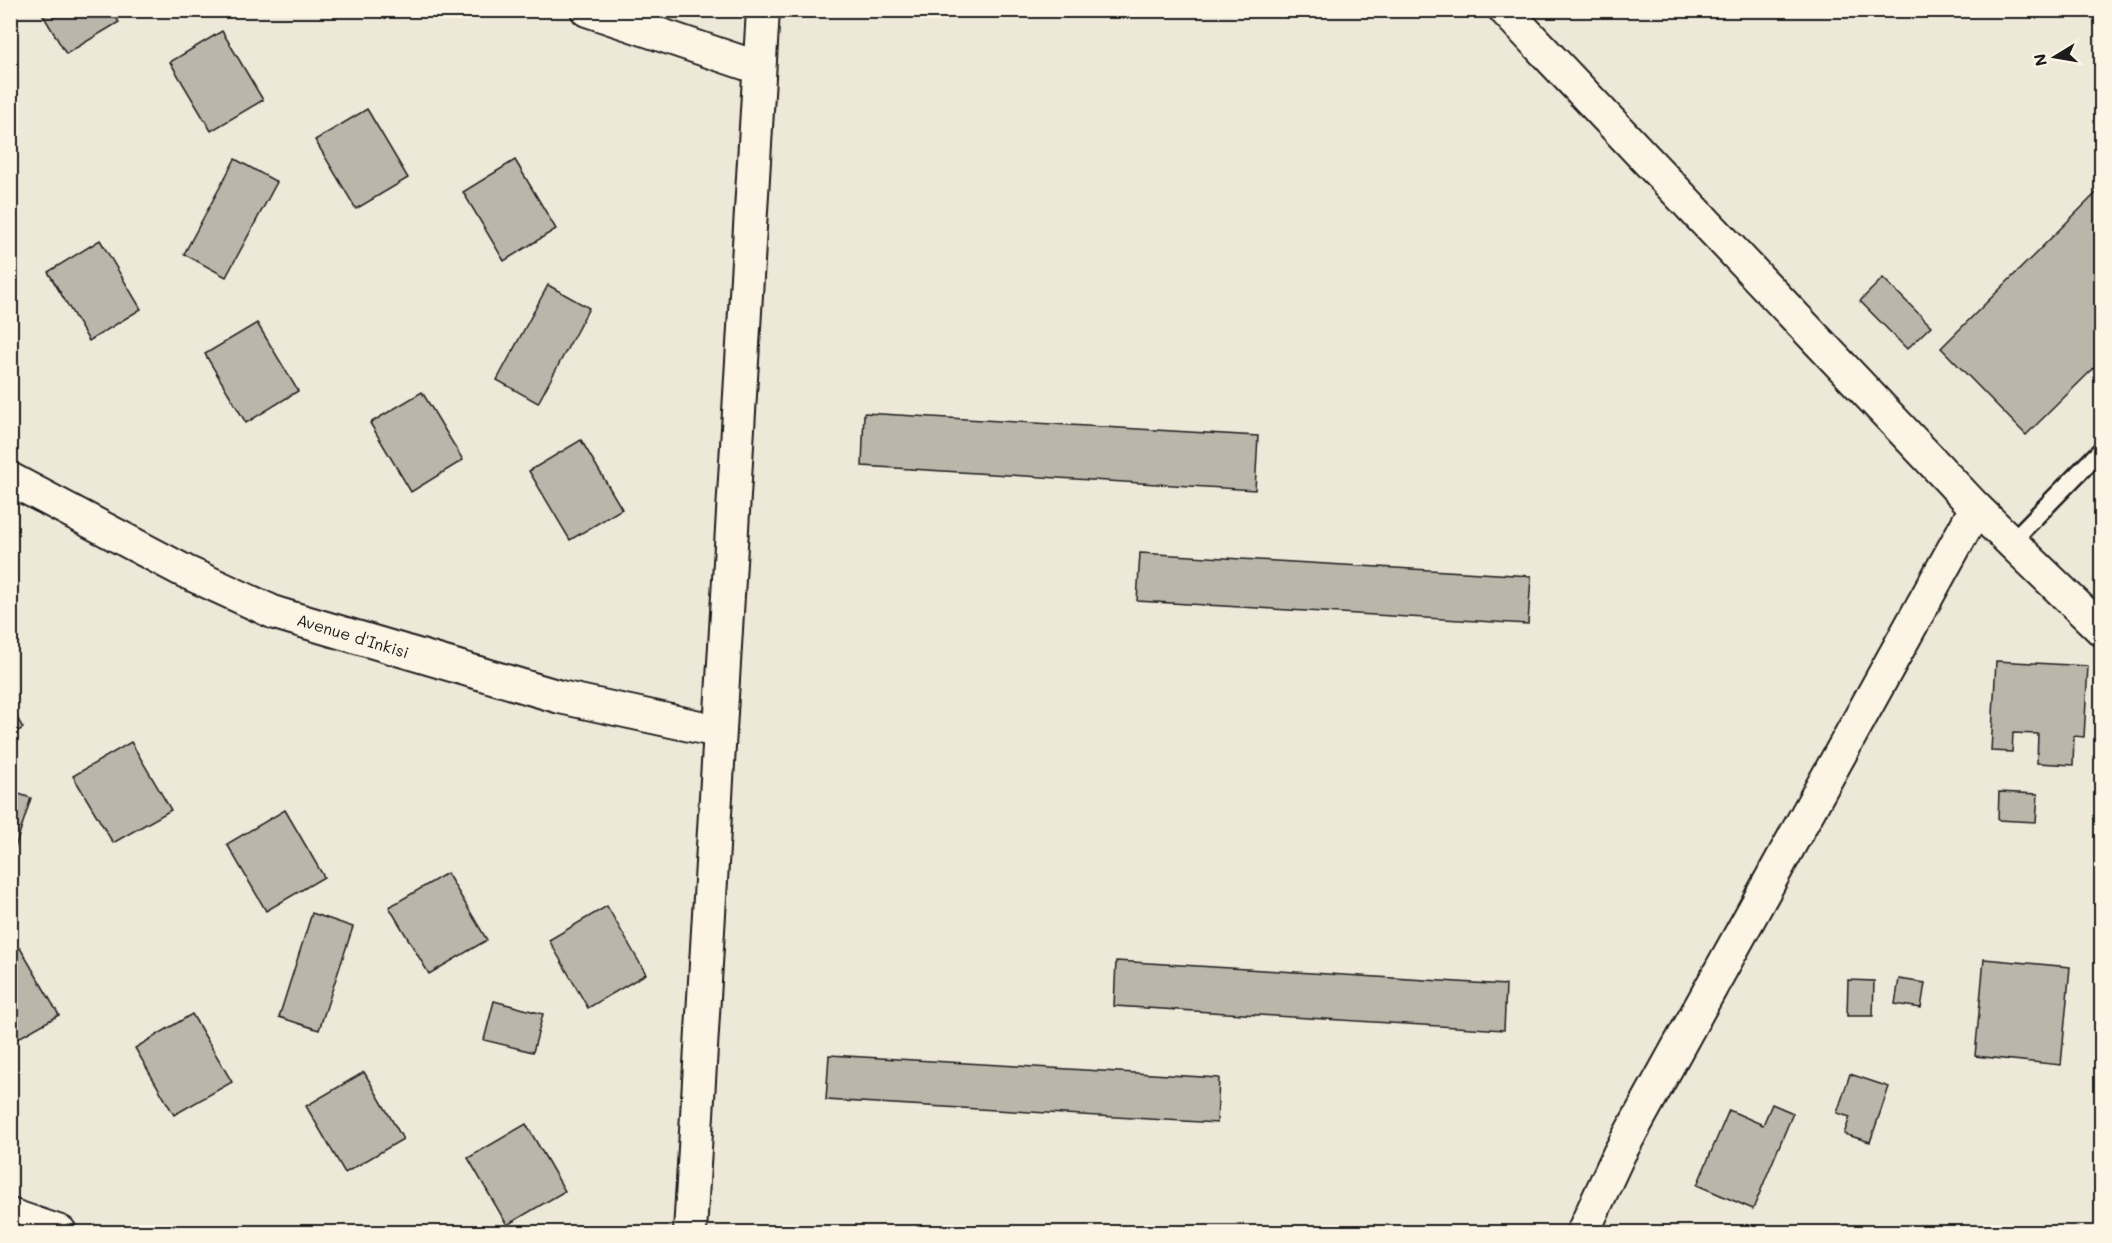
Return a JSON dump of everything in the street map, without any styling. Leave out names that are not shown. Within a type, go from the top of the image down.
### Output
[{"type":"street","points":[[587,10],[759,68]]},
{"type":"street","points":[[690,1233],[718,731],[763,10]]},
{"type":"street","points":[[1505,10],[1976,508],[2102,630]]},
{"type":"street","name":"Avenue d'Inkisi","points":[[10,479],[184,571],[275,613],[560,698],[718,731]]},
{"type":"street","points":[[1583,1233],[1619,1154],[1976,508]]},
{"type":"street","points":[[10,1215],[60,1233]]},
{"type":"lane","points":[[2011,542],[2102,449]]},
{"type":"building","points":[[40,10],[111,10],[119,22],[66,54]]},
{"type":"building","points":[[222,31],[263,100],[211,131],[170,62]]},
{"type":"building","points":[[367,109],[408,178],[356,209],[315,140]]},
{"type":"building","points":[[235,159],[277,182],[226,277],[184,254]]},
{"type":"building","points":[[515,160],[556,229],[504,261],[463,192]]},
{"type":"building","points":[[2102,187],[2102,360],[2026,435],[1941,348]]},
{"type":"building","points":[[100,240],[141,309],[89,341],[48,272]]},
{"type":"building","points":[[1883,278],[1931,326],[1907,349],[1860,301]]},
{"type":"building","points":[[548,285],[589,308],[538,403],[497,380]]},
{"type":"building","points":[[257,323],[298,391],[246,423],[205,354]]},
{"type":"building","points":[[422,392],[463,460],[411,492],[370,423]]},
{"type":"building","points":[[864,413],[1258,436],[1255,490],[862,466]]},
{"type":"building","points":[[581,440],[622,509],[570,540],[529,471]]},
{"type":"building","points":[[1140,553],[1531,576],[1528,624],[1137,601]]},
{"type":"building","points":[[1996,661],[2088,666],[2084,737],[2074,736],[2073,765],[2037,763],[2038,734],[2013,733],[2012,752],[1991,751]]},
{"type":"building","points":[[10,706],[23,728],[10,736]]},
{"type":"building","points":[[131,742],[171,810],[113,843],[73,776]]},
{"type":"building","points":[[10,791],[31,798],[10,863]]},
{"type":"building","points":[[1999,792],[2038,794],[2036,822],[1998,820]]},
{"type":"building","points":[[285,810],[324,877],[266,911],[227,844]]},
{"type":"building","points":[[447,873],[487,940],[429,974],[389,907]]},
{"type":"building","points":[[607,906],[646,974],[588,1008],[549,940]]},
{"type":"building","points":[[312,913],[353,927],[319,1030],[279,1017]]},
{"type":"building","points":[[20,948],[59,1015],[10,1043],[10,953]]},
{"type":"building","points":[[1984,959],[2070,967],[2061,1065],[1975,1056]]},
{"type":"building","points":[[1116,961],[1506,985],[1504,1030],[1114,1006]]},
{"type":"building","points":[[1899,979],[1925,983],[1921,1008],[1895,1004]]},
{"type":"building","points":[[1848,980],[1874,981],[1873,1016],[1847,1016]]},
{"type":"building","points":[[494,1001],[543,1014],[533,1052],[484,1040]]},
{"type":"building","points":[[192,1014],[232,1082],[174,1115],[135,1048]]},
{"type":"building","points":[[829,1055],[1219,1078],[1217,1123],[826,1100]]},
{"type":"building","points":[[364,1072],[403,1139],[345,1173],[306,1106]]},
{"type":"building","points":[[1850,1074],[1889,1087],[1870,1142],[1844,1134],[1850,1117],[1837,1113]]},
{"type":"building","points":[[1772,1104],[1793,1113],[1753,1209],[1697,1185],[1729,1110],[1763,1125]]},
{"type":"building","points":[[526,1124],[565,1191],[507,1225],[468,1158]]}]
